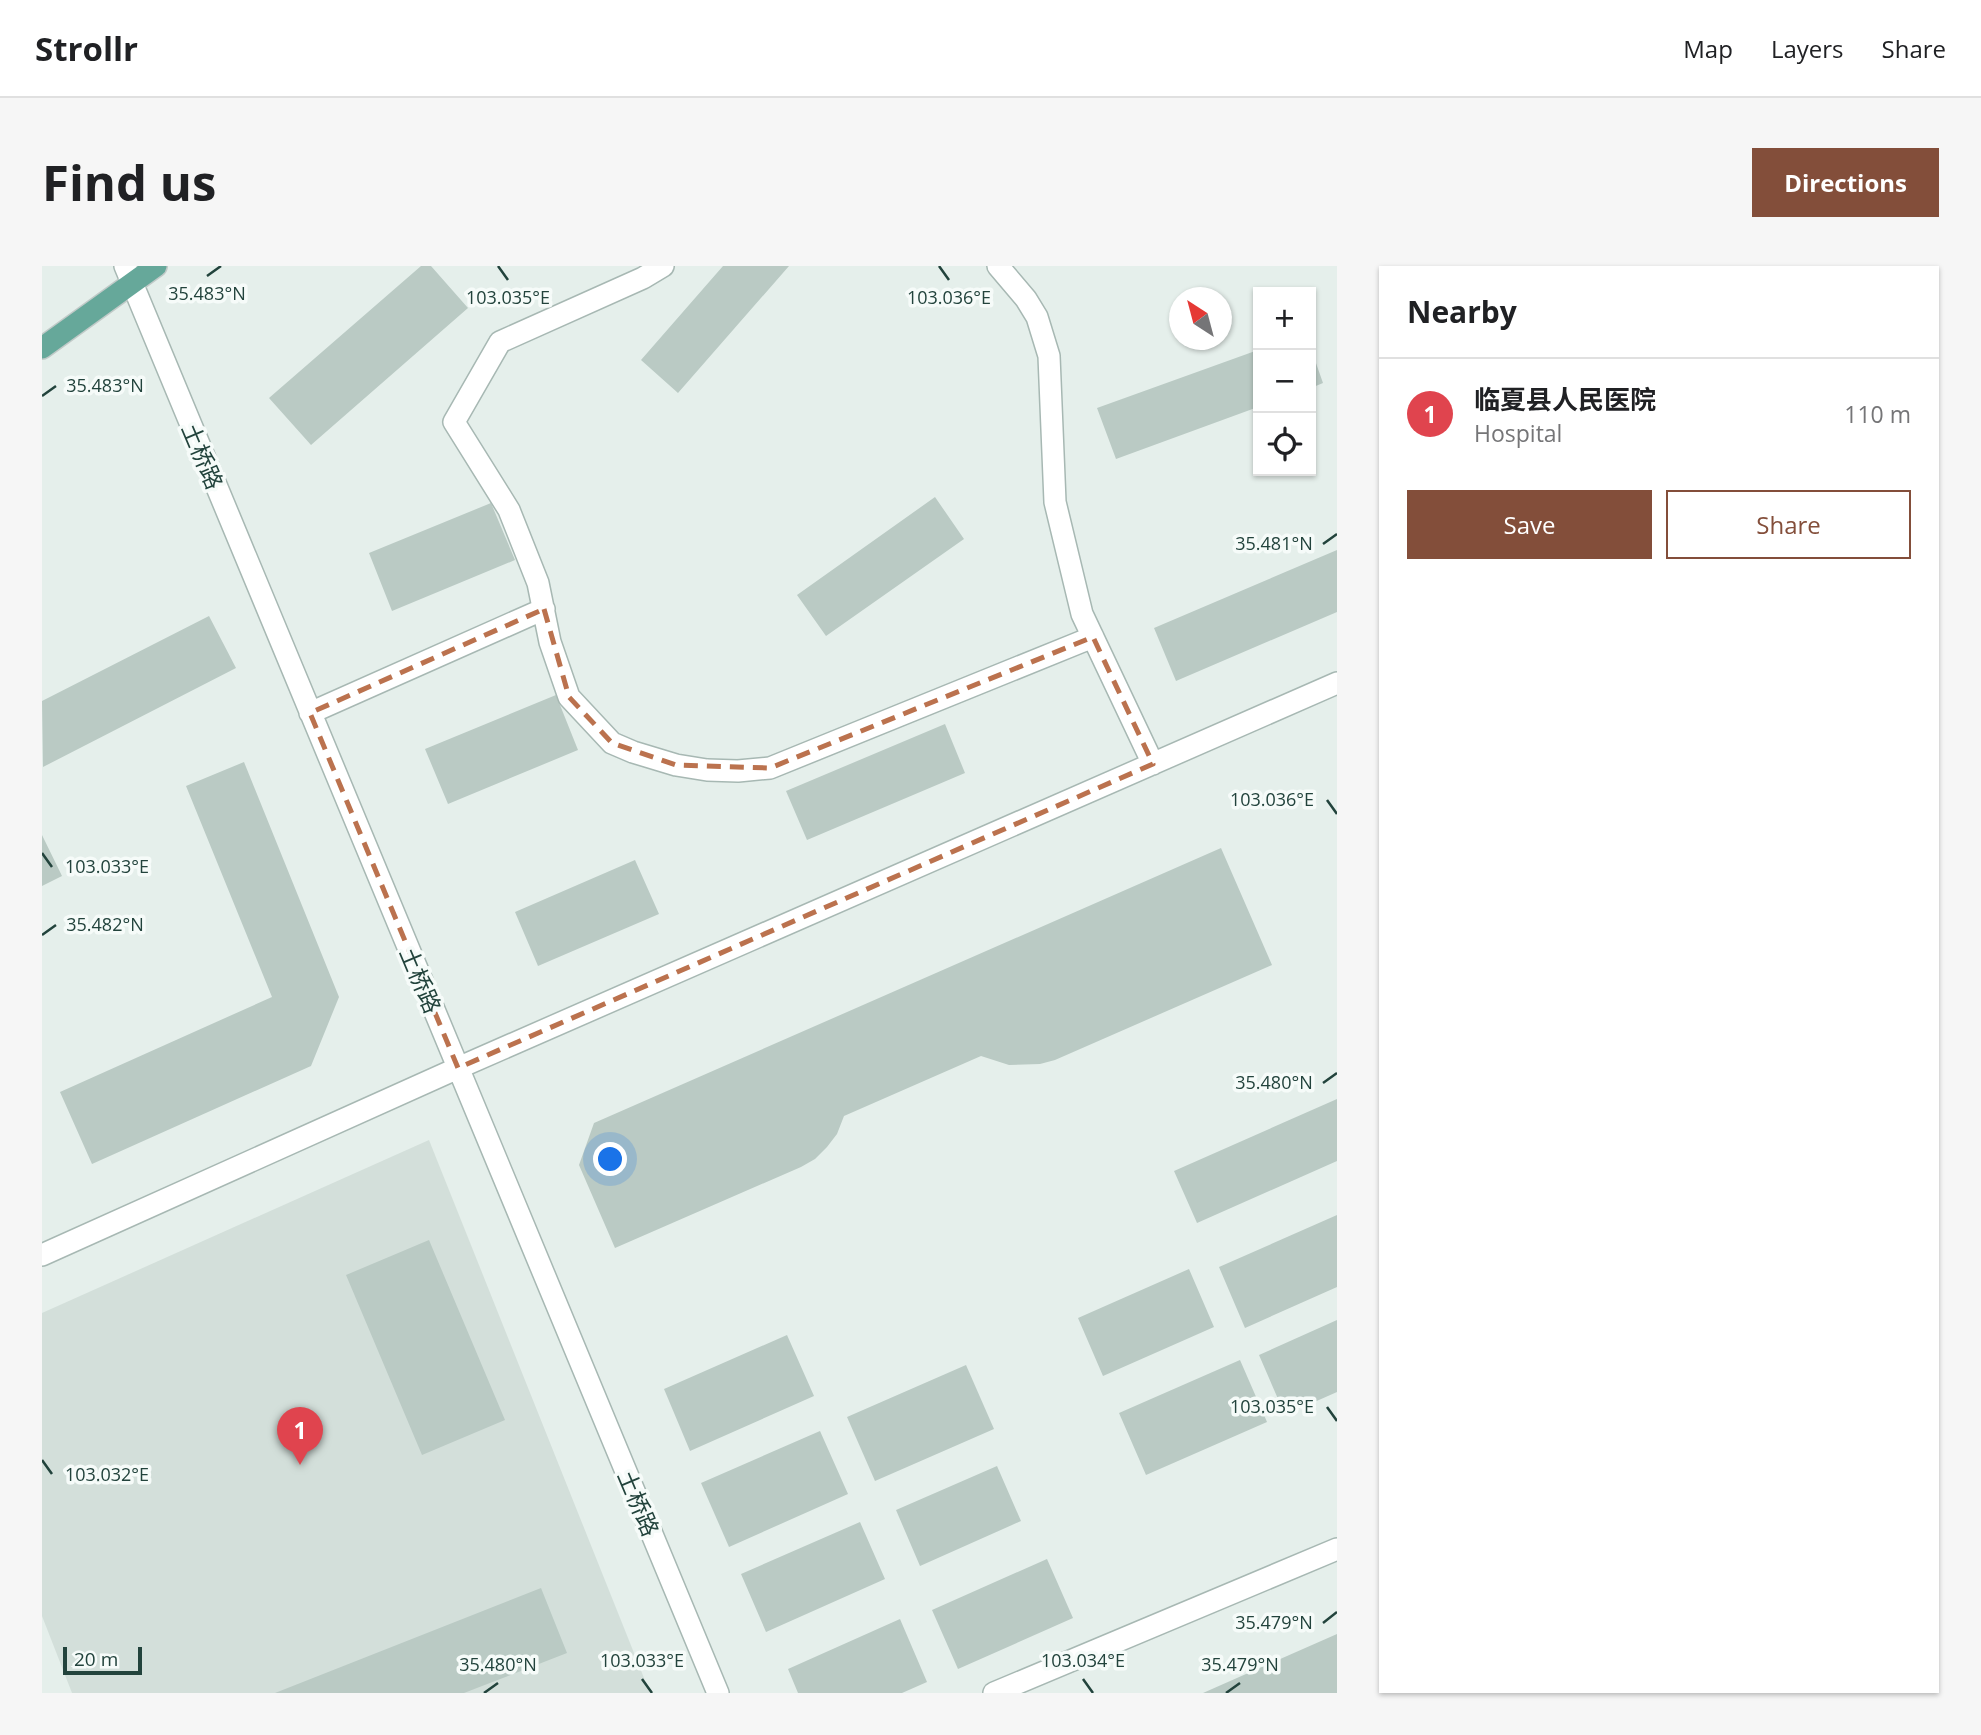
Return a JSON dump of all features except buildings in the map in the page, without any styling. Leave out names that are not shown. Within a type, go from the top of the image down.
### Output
[{"type":"main road","points":[[42,348],[128,275],[156,266]]},
{"type":"street","points":[[663,266],[643,278],[500,342],[454,422],[509,510],[538,583],[550,642],[569,697],[612,743],[654,760],[707,770],[770,768],[1093,637]]},
{"type":"street","points":[[998,266],[1026,299],[1037,317],[1046,346],[1051,376],[1055,502],[1082,614],[1153,764]]},
{"type":"street","name":"土桥路","points":[[128,275],[718,1693]]},
{"type":"street","points":[[310,713],[544,609]]},
{"type":"street","points":[[42,1255],[457,1068],[1337,683]]},
{"type":"street","points":[[994,1693],[1337,1549]]},
{"type":"highlighted area","points":[[544,609],[569,697],[612,743],[676,765],[770,768],[1093,637],[1153,764],[458,1068],[310,713]]},
{"type":"shaded area","points":[[429,1140],[650,1693],[72,1693],[42,1616],[42,1313]]},
{"type":"place","name":"临夏县人民医院","points":[[300,1465]]}]
